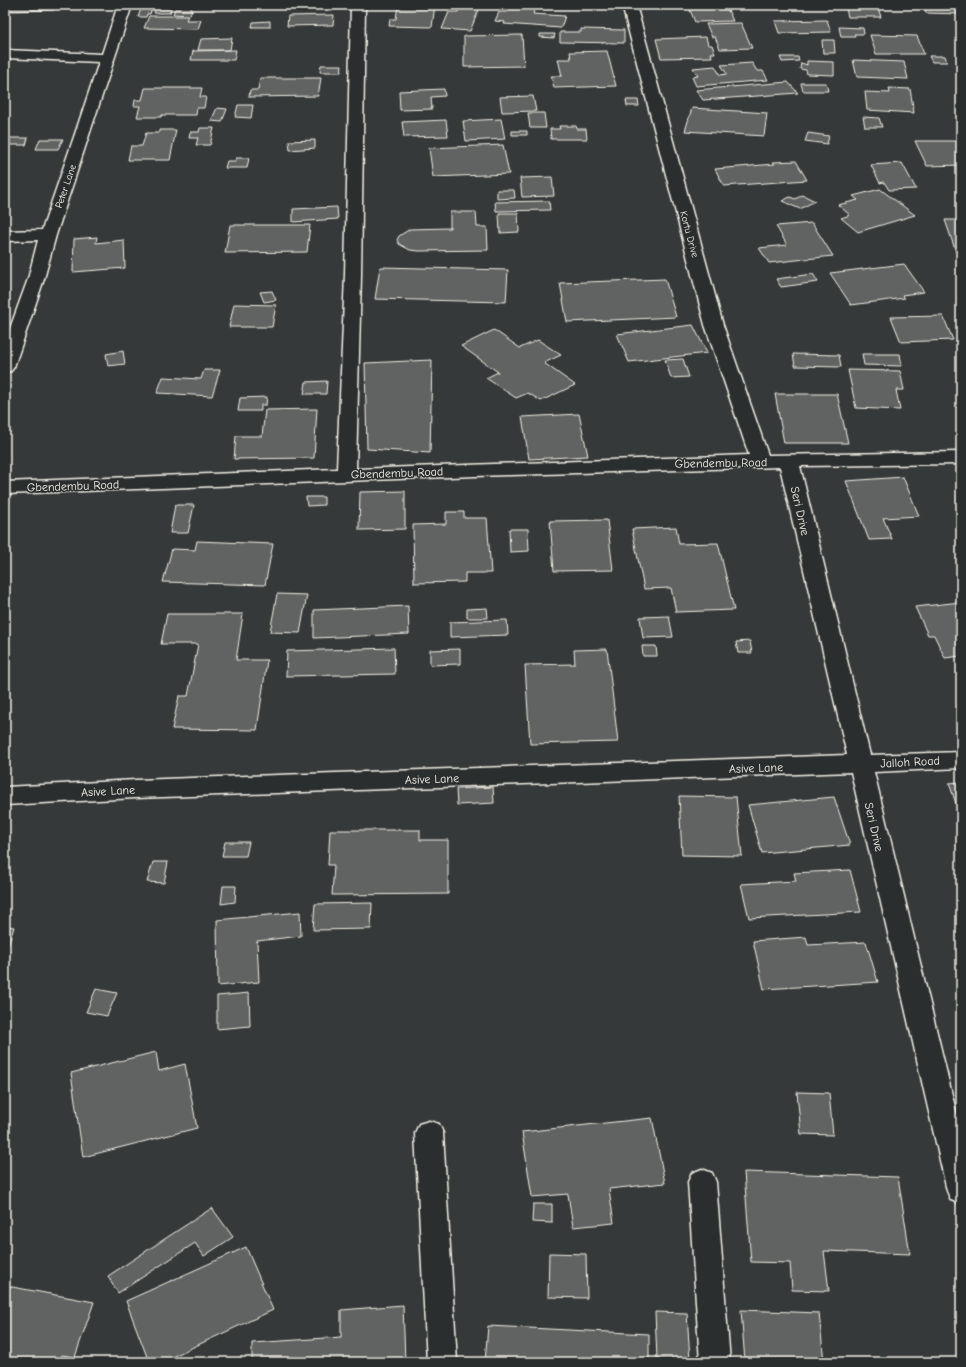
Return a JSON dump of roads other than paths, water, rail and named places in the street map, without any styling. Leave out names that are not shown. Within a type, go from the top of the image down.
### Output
[{"type":"street","name":"Peter Lane","points":[[5,368],[36,279],[48,235],[125,5]]},
{"type":"street","points":[[346,476],[353,275],[358,5]]},
{"type":"street","name":"Kortu Drive","points":[[628,5],[714,325],[760,461]]},
{"type":"street","points":[[5,54],[107,58]]},
{"type":"street","points":[[5,236],[48,235]]},
{"type":"street","name":"Gbendembu Road","points":[[5,488],[760,461],[789,462],[961,458]]},
{"type":"street","name":"Seri Drive","points":[[789,462],[859,764],[961,1191]]},
{"type":"street","name":"Jalloh Road","points":[[859,764],[961,760]]},
{"type":"street","name":"Asive Lane","points":[[5,796],[144,789],[859,764]]},
{"type":"street","points":[[429,1133],[442,1362]]},
{"type":"street","points":[[702,1182],[716,1362]]}]
